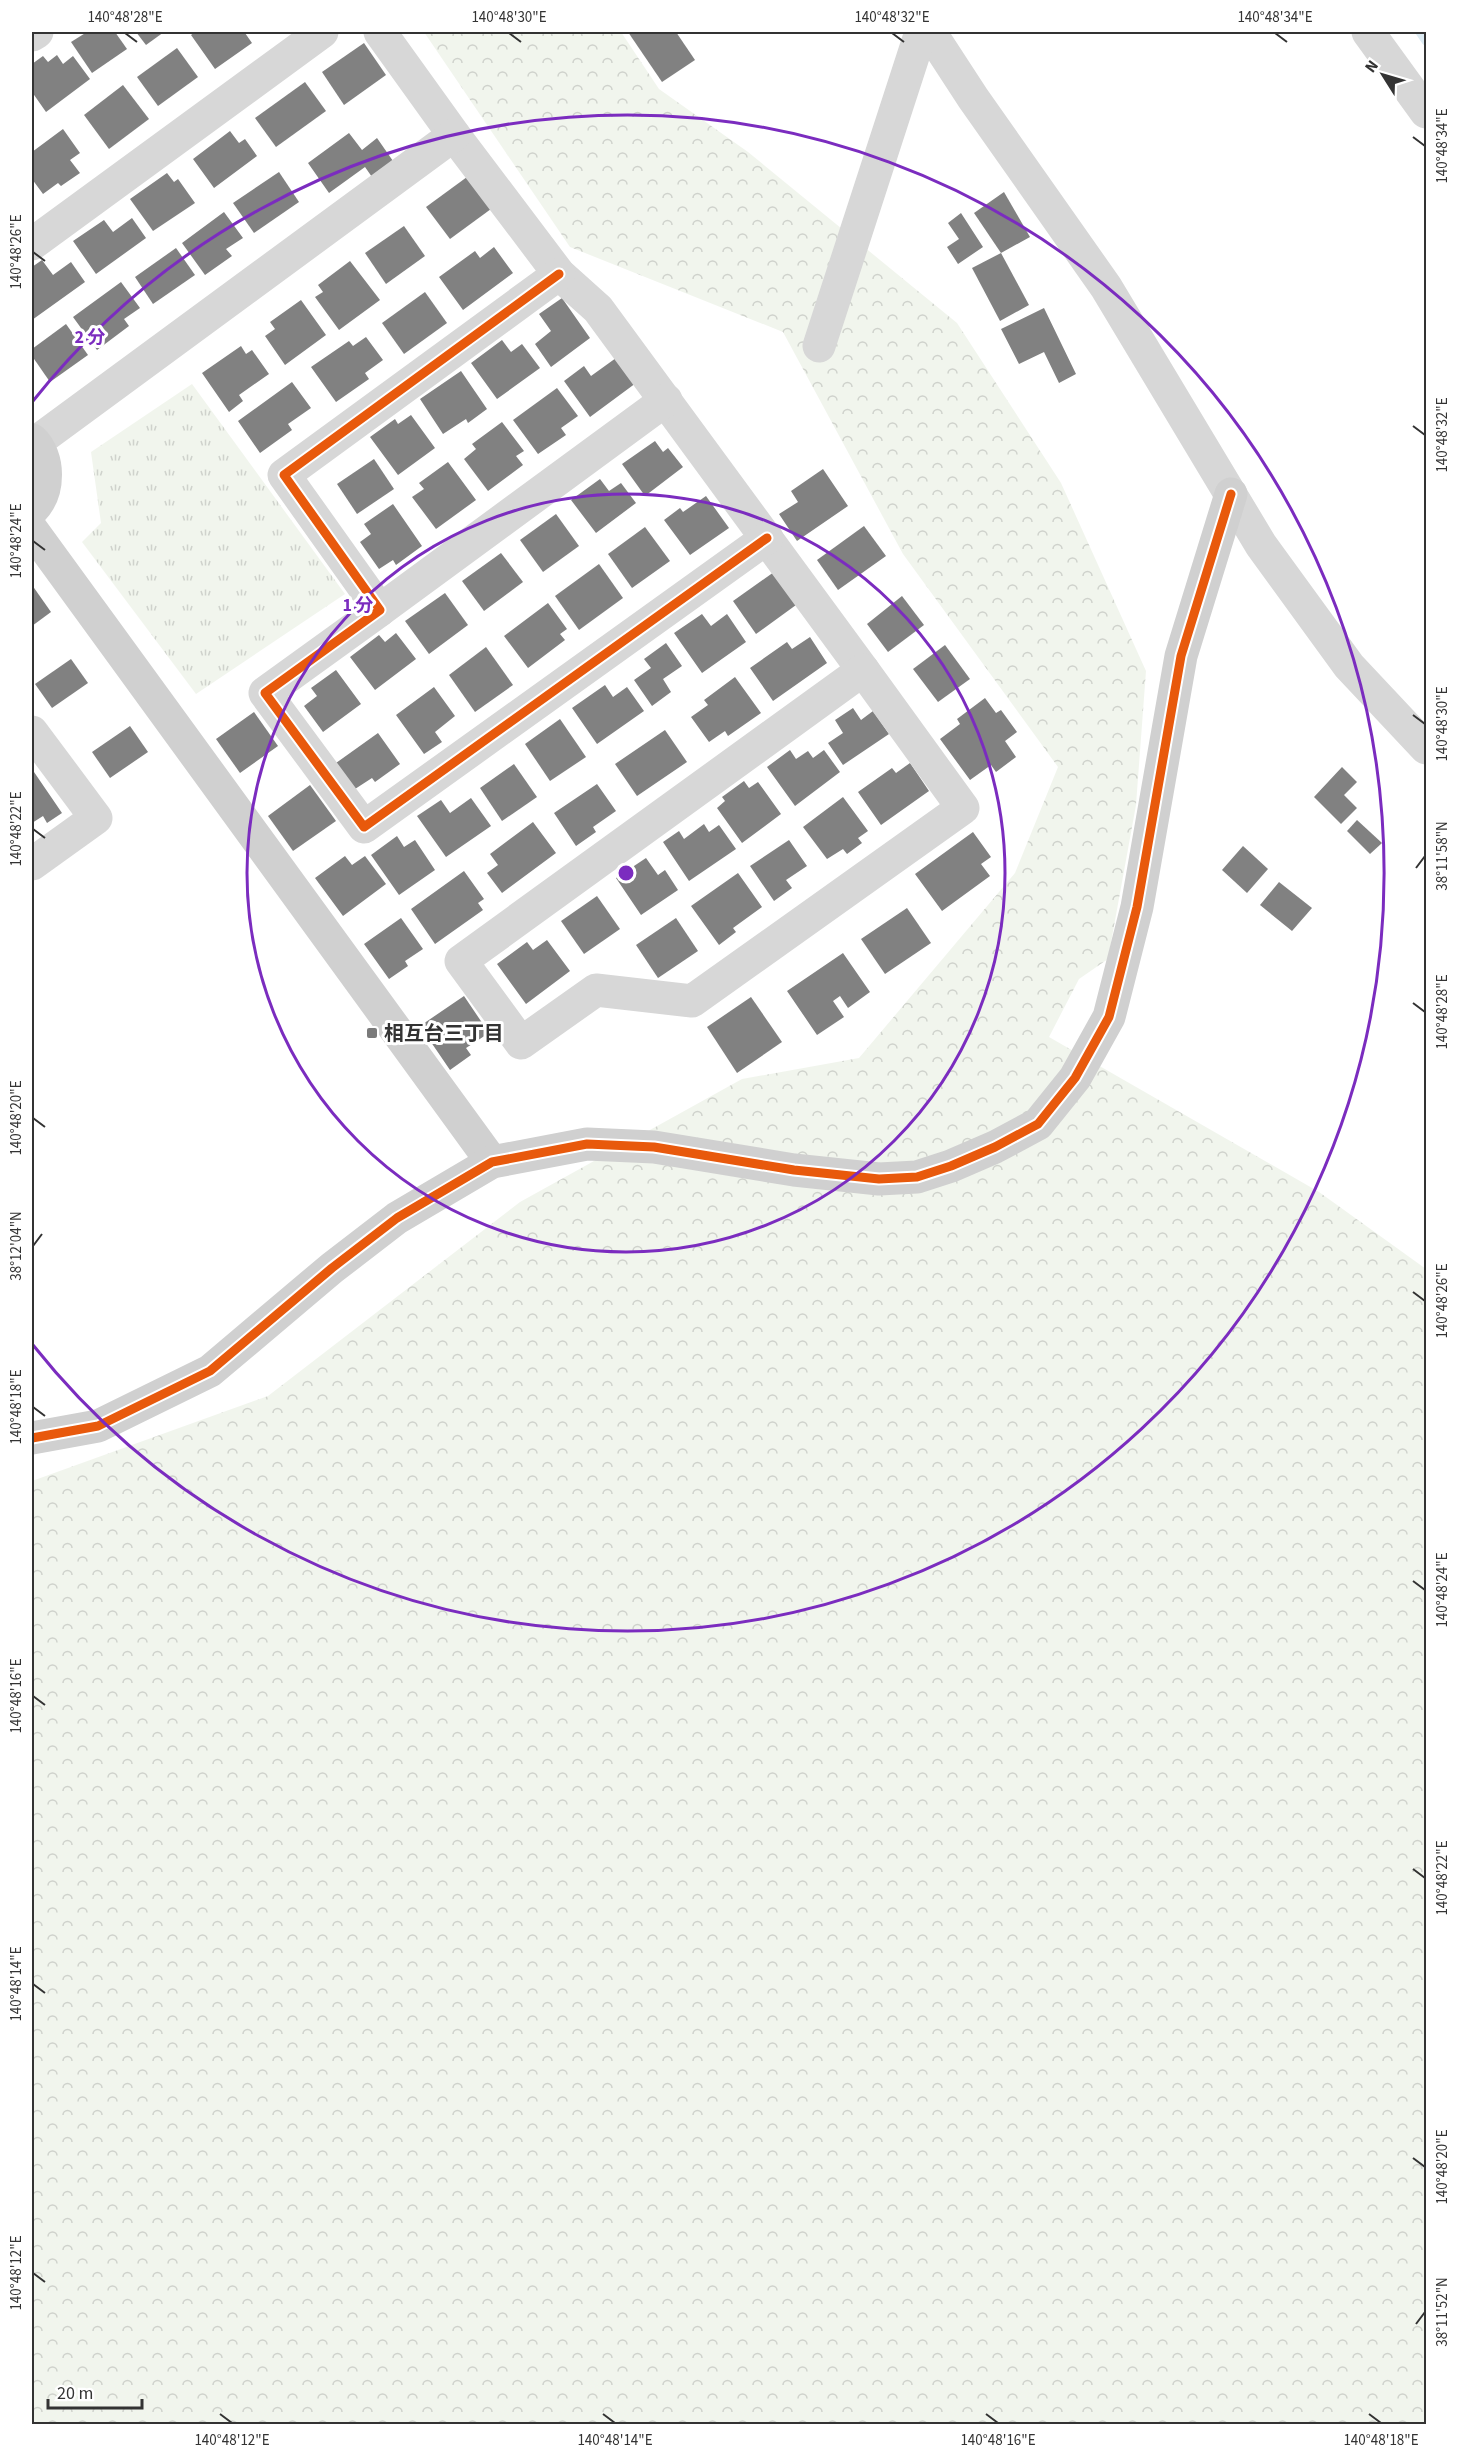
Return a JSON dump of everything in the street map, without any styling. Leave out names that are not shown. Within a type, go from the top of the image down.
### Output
[{"type":"street","points":[[32,35],[37,32]]},
{"type":"street","points":[[32,244],[322,32]]},
{"type":"street","points":[[380,32],[559,274],[598,309],[666,400],[766,538],[863,670],[963,808],[692,1001],[596,990],[521,1042],[461,961],[863,670]]},
{"type":"street","points":[[819,346],[921,32]]},
{"type":"street","points":[[930,32],[973,98],[1106,287],[1261,545],[1349,666],[1426,748]]},
{"type":"street","points":[[1368,32],[1426,112]]},
{"type":"street","points":[[32,510],[43,491],[45,474],[43,458],[33,441],[454,135]]},
{"type":"street","points":[[380,610],[285,475],[559,274]]},
{"type":"street","points":[[666,400],[265,693],[364,827],[766,538]]},
{"type":"street","points":[[32,1438],[98,1426],[210,1371],[332,1268],[397,1218],[492,1162],[587,1144],[654,1147],[794,1170],[879,1179],[917,1178],[995,1147],[1038,1124],[1075,1078],[1109,1017],[1137,907],[1181,656],[1232,494]]},
{"type":"street","points":[[32,530],[492,1162]]},
{"type":"street","points":[[32,732],[96,818],[32,864]]},
{"type":"green space","points":[[424,32],[621,32],[659,89],[748,152],[957,323],[1061,483],[1146,671],[1136,805],[1108,959],[1079,979],[1049,1037],[1319,1192],[1426,1269],[1426,2424],[32,2424],[32,1481],[268,1396],[520,1202],[742,1079],[859,1058],[1015,873],[1058,767],[903,554],[783,332],[570,247]]},
{"type":"green space","points":[[192,384],[345,594],[196,694],[82,542],[101,523],[91,452]]},
{"type":"building","points":[[87,32],[115,32],[127,49],[92,73],[71,42]]},
{"type":"building","points":[[136,32],[164,32],[146,45]]},
{"type":"building","points":[[195,32],[248,32],[245,33],[252,43],[215,69],[191,35]]},
{"type":"building","points":[[628,32],[676,32],[695,60],[662,82]]},
{"type":"building","points":[[364,43],[386,75],[344,105],[322,72]]},
{"type":"building","points":[[177,48],[198,77],[158,106],[137,77]]},
{"type":"building","points":[[57,55],[63,64],[73,56],[90,79],[46,112],[32,92],[32,64],[43,56],[48,62]]},
{"type":"building","points":[[305,82],[326,111],[276,147],[255,118]]},
{"type":"building","points":[[123,85],[149,119],[109,149],[84,115]]},
{"type":"building","points":[[63,129],[80,153],[70,160],[80,173],[61,186],[58,183],[43,194],[32,179],[32,152]]},
{"type":"building","points":[[230,131],[239,143],[245,139],[257,156],[214,188],[193,159]]},
{"type":"building","points":[[349,133],[362,150],[377,138],[393,161],[372,177],[365,167],[329,193],[308,163]]},
{"type":"building","points":[[279,172],[299,202],[254,233],[233,203]]},
{"type":"building","points":[[167,173],[174,182],[178,179],[195,203],[153,231],[130,199]]},
{"type":"building","points":[[467,177],[491,209],[450,239],[426,207]]},
{"type":"building","points":[[1004,192],[1030,237],[1001,253],[974,213]]},
{"type":"building","points":[[224,212],[243,238],[226,249],[232,256],[205,275],[182,243]]},
{"type":"building","points":[[961,213],[983,247],[958,264],[947,247],[959,239],[948,223]]},
{"type":"building","points":[[132,218],[146,238],[96,274],[73,241],[104,220],[113,232]]},
{"type":"building","points":[[404,226],[425,256],[386,284],[365,253]]},
{"type":"building","points":[[494,247],[513,273],[463,310],[439,277],[475,251],[480,258]]},
{"type":"building","points":[[176,248],[195,275],[153,304],[135,277]]},
{"type":"building","points":[[1001,253],[1029,305],[1000,321],[972,268]]},
{"type":"building","points":[[42,260],[53,275],[71,262],[85,282],[32,320],[32,267]]},
{"type":"building","points":[[350,261],[380,300],[339,330],[315,297],[323,292],[318,285]]},
{"type":"building","points":[[121,282],[140,308],[124,319],[129,326],[97,350],[73,317]]},
{"type":"building","points":[[425,292],[447,323],[404,354],[382,323]]},
{"type":"building","points":[[562,298],[590,338],[551,367],[535,344],[551,331],[539,314]]},
{"type":"building","points":[[301,300],[326,335],[285,365],[265,336],[275,329],[270,322]]},
{"type":"building","points":[[1044,308],[1076,374],[1059,383],[1044,352],[1019,364],[1001,329]]},
{"type":"building","points":[[66,324],[88,355],[50,382],[32,356],[32,349]]},
{"type":"building","points":[[366,337],[383,360],[365,373],[369,379],[336,402],[311,367],[349,341],[353,346]]},
{"type":"building","points":[[502,340],[511,352],[522,344],[540,368],[497,399],[471,363]]},
{"type":"building","points":[[241,346],[246,354],[252,350],[269,374],[239,395],[243,401],[229,412],[202,373]]},
{"type":"building","points":[[616,358],[636,383],[590,417],[564,381],[584,366],[591,376]]},
{"type":"building","points":[[461,371],[487,409],[468,423],[466,419],[443,434],[420,399]]},
{"type":"building","points":[[292,382],[311,408],[288,424],[292,430],[260,453],[238,421]]},
{"type":"building","points":[[557,388],[578,416],[561,428],[566,435],[538,454],[513,420]]},
{"type":"building","points":[[411,415],[435,448],[398,475],[370,437],[395,419],[398,424]]},
{"type":"building","points":[[502,422],[524,451],[516,456],[523,465],[488,491],[464,459],[476,449],[472,444]]},
{"type":"building","points":[[655,441],[663,452],[668,448],[683,467],[645,496],[622,464]]},
{"type":"building","points":[[374,459],[394,489],[357,514],[337,484]]},
{"type":"building","points":[[448,462],[476,500],[436,529],[412,497],[424,489],[419,483]]},
{"type":"building","points":[[823,469],[848,506],[797,541],[779,514],[798,502],[791,491]]},
{"type":"building","points":[[600,479],[609,491],[621,483],[636,503],[596,533],[571,500]]},
{"type":"building","points":[[706,496],[729,528],[690,555],[664,520],[680,508],[683,512]]},
{"type":"building","points":[[393,504],[422,546],[396,565],[393,560],[379,569],[360,542],[371,534],[364,524]]},
{"type":"building","points":[[556,514],[579,546],[543,572],[520,540]]},
{"type":"building","points":[[864,526],[886,556],[838,590],[817,560]]},
{"type":"building","points":[[645,527],[670,561],[632,588],[608,554]]},
{"type":"building","points":[[501,553],[523,582],[484,611],[462,581]]},
{"type":"building","points":[[599,564],[623,598],[579,630],[555,596]]},
{"type":"building","points":[[774,572],[796,605],[756,634],[733,601]]},
{"type":"building","points":[[32,585],[51,612],[32,626]]},
{"type":"building","points":[[445,593],[468,625],[429,654],[405,621]]},
{"type":"building","points":[[902,596],[924,625],[888,652],[867,624]]},
{"type":"building","points":[[548,603],[567,629],[560,634],[565,640],[528,668],[504,636]]},
{"type":"building","points":[[702,614],[711,626],[727,614],[746,642],[702,673],[674,633]]},
{"type":"building","points":[[396,633],[416,659],[375,690],[350,657],[379,635],[385,642]]},
{"type":"building","points":[[810,637],[827,663],[773,701],[750,668],[787,642],[792,649]]},
{"type":"building","points":[[666,643],[682,666],[663,679],[671,692],[652,706],[634,680],[651,668],[644,659]]},
{"type":"building","points":[[945,645],[970,679],[938,702],[913,669]]},
{"type":"building","points":[[486,647],[513,685],[475,712],[449,675]]},
{"type":"building","points":[[71,659],[88,683],[52,708],[35,684]]},
{"type":"building","points":[[336,670],[361,704],[323,732],[304,706],[317,696],[311,688]]},
{"type":"building","points":[[735,677],[761,713],[728,736],[725,731],[709,742],[691,717],[708,705],[704,700]]},
{"type":"building","points":[[605,685],[613,697],[627,687],[644,711],[597,744],[572,708]]},
{"type":"building","points":[[434,687],[455,716],[435,732],[442,742],[424,754],[396,715]]},
{"type":"building","points":[[985,698],[996,713],[1001,710],[1017,732],[1005,741],[1016,757],[996,772],[991,765],[970,780],[940,739],[960,724],[957,719]]},
{"type":"building","points":[[853,708],[861,720],[873,711],[889,734],[843,765],[828,743],[843,733],[835,720]]},
{"type":"building","points":[[254,712],[278,746],[240,773],[216,739]]},
{"type":"building","points":[[560,719],[586,757],[550,781],[525,744]]},
{"type":"building","points":[[130,726],[148,752],[110,778],[92,752]]},
{"type":"building","points":[[665,730],[687,762],[637,796],[615,764]]},
{"type":"building","points":[[378,733],[400,764],[375,782],[372,778],[355,789],[336,763]]},
{"type":"building","points":[[790,750],[796,759],[808,751],[813,758],[824,750],[840,772],[795,806],[767,767]]},
{"type":"building","points":[[910,763],[929,791],[881,825],[858,792],[892,768],[896,773]]},
{"type":"building","points":[[514,764],[537,797],[502,821],[480,788]]},
{"type":"building","points":[[1342,767],[1357,782],[1344,795],[1357,808],[1341,824],[1314,797]]},
{"type":"building","points":[[34,772],[62,813],[47,823],[43,816],[32,823],[32,774]]},
{"type":"building","points":[[744,781],[749,788],[758,782],[781,814],[742,843],[717,808],[725,801],[722,797]]},
{"type":"building","points":[[597,784],[616,811],[593,827],[596,832],[576,846],[554,813]]},
{"type":"building","points":[[310,785],[336,821],[293,851],[268,816]]},
{"type":"building","points":[[843,797],[868,831],[858,838],[862,843],[847,854],[843,849],[827,859],[803,827]]},
{"type":"building","points":[[471,798],[491,826],[446,857],[417,816],[441,800],[450,813]]},
{"type":"building","points":[[1357,820],[1382,843],[1370,854],[1347,831]]},
{"type":"building","points":[[533,822],[556,853],[502,893],[487,873],[498,865],[490,854]]},
{"type":"building","points":[[704,824],[709,832],[719,825],[736,849],[689,881],[663,842],[679,831],[684,839]]},
{"type":"building","points":[[973,832],[991,857],[981,864],[990,876],[942,911],[915,874]]},
{"type":"building","points":[[397,836],[404,847],[415,840],[435,870],[399,895],[371,855]]},
{"type":"building","points":[[789,840],[807,866],[786,880],[792,888],[774,901],[750,866]]},
{"type":"building","points":[[1243,846],[1268,869],[1247,893],[1222,870]]},
{"type":"building","points":[[345,856],[352,865],[365,856],[386,884],[343,916],[315,878]]},
{"type":"building","points":[[646,858],[658,875],[665,870],[678,890],[641,915],[616,878]]},
{"type":"building","points":[[464,871],[484,899],[478,903],[483,910],[435,944],[411,909]]},
{"type":"building","points":[[738,873],[762,907],[733,928],[736,932],[719,945],[691,906]]},
{"type":"building","points":[[1279,882],[1312,908],[1292,931],[1260,905]]},
{"type":"building","points":[[597,896],[620,929],[584,954],[561,921]]},
{"type":"building","points":[[907,908],[931,943],[885,974],[861,939]]},
{"type":"building","points":[[401,918],[423,949],[405,961],[408,966],[389,979],[364,944]]},
{"type":"building","points":[[676,918],[698,951],[658,978],[636,945]]},
{"type":"building","points":[[547,940],[570,971],[526,1004],[497,964],[527,942],[533,950]]},
{"type":"building","points":[[843,953],[870,992],[848,1008],[840,996],[833,1001],[844,1017],[817,1035],[787,991]]},
{"type":"building","points":[[464,996],[489,1033],[466,1048],[471,1055],[450,1070],[420,1026]]},
{"type":"building","points":[[751,997],[782,1042],[737,1073],[707,1027]]},
{"type":"waterway","points":[[1420,32],[1426,41]]},
{"type":"cycle path","points":[[559,274],[284,475],[380,610],[265,693],[364,827],[767,538]]},
{"type":"cycle path","points":[[32,1438],[98,1426],[210,1371],[332,1268],[397,1218],[492,1162],[587,1144],[654,1147],[794,1170],[879,1179],[917,1177],[951,1166],[995,1147],[1038,1124],[1075,1078],[1109,1017],[1137,907],[1181,656],[1231,494]]},
{"type":"place","name":"相互台三丁目","points":[[372,1033]]}]
